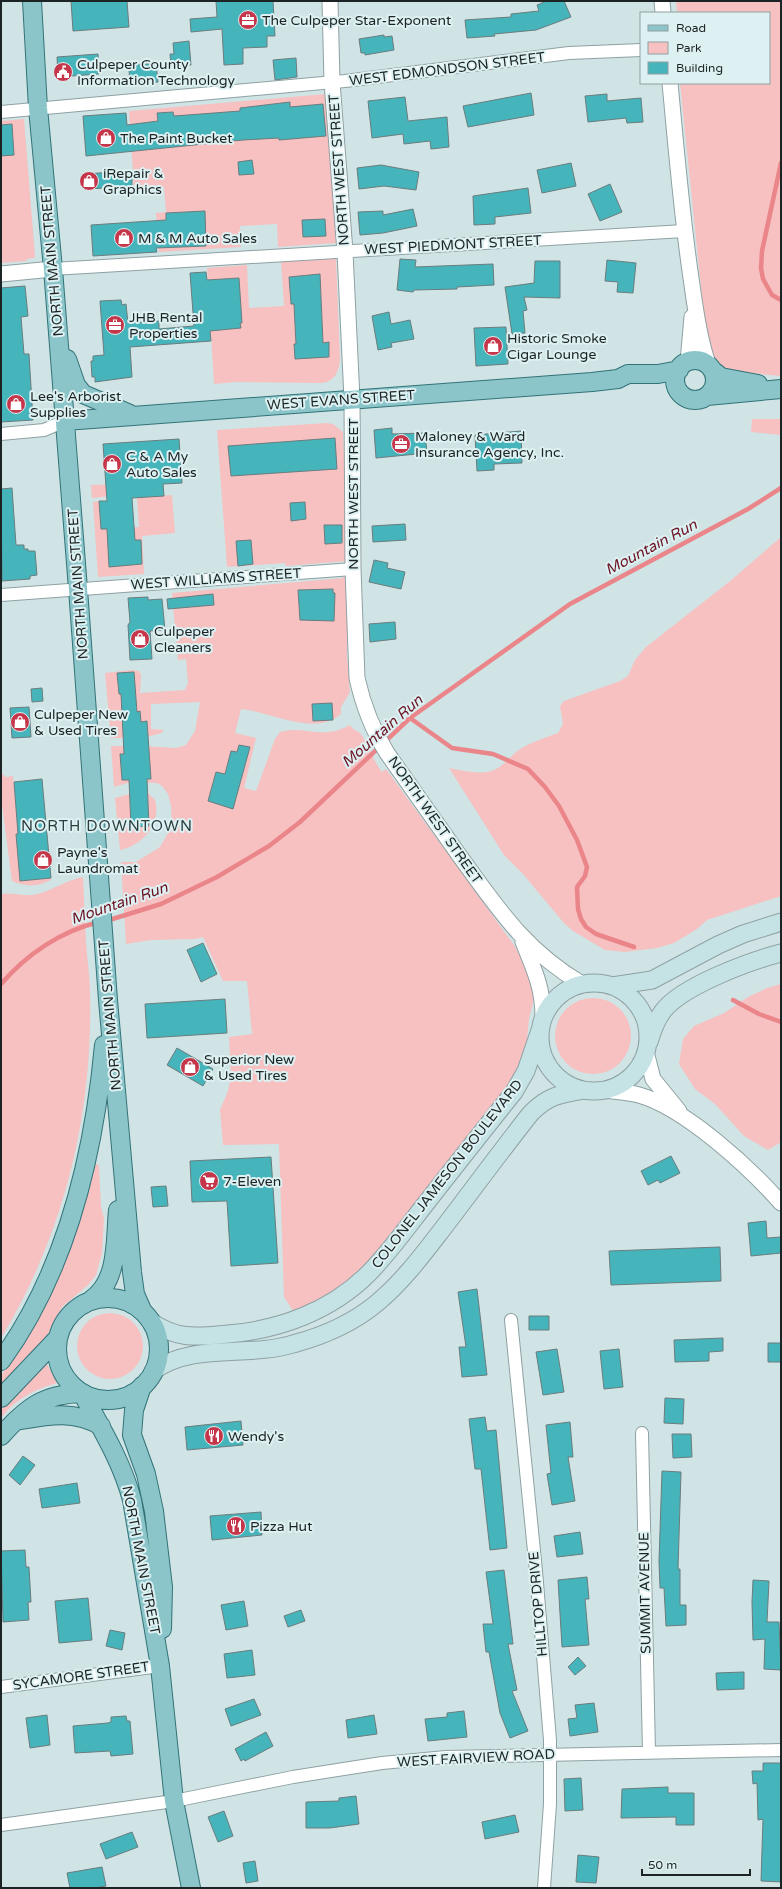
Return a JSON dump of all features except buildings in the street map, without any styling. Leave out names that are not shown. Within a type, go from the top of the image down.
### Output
[{"type":"main road","name":"NORTH MAIN STREET","points":[[32,1],[38,108],[58,329],[108,1000],[132,1272],[135,1294],[158,1337],[159,1348],[158,1359],[153,1372],[142,1386],[134,1410],[132,1435],[146,1474],[154,1511],[163,1581],[160,1666]]},
{"type":"main road","points":[[58,329],[73,377],[83,394],[135,416]]},
{"type":"main road","points":[[700,361],[721,377],[781,389],[707,396],[695,400],[682,396],[676,384],[676,376],[683,366],[700,361]]},
{"type":"main road","name":"WEST EVANS STREET","points":[[618,379],[628,374],[658,374],[683,366]]},
{"type":"main road","points":[[707,396],[714,385],[714,375],[711,368]]},
{"type":"main road","name":"WEST EVANS STREET","points":[[65,421],[618,379],[635,384],[660,386],[682,396]]},
{"type":"main road","points":[[612,986],[652,980],[718,945],[743,934],[781,922]]},
{"type":"main road","points":[[647,1049],[648,1031],[644,1016],[636,1003],[626,993],[612,986],[592,982],[582,984],[565,991],[552,1002],[541,1024],[540,1047],[555,1075],[568,1085],[583,1090],[606,1090],[617,1086],[635,1072],[642,1063],[647,1049],[653,1031],[664,1011],[681,997],[698,986],[724,973],[781,953]]},
{"type":"main road","points":[[1,1361],[19,1333],[50,1272],[67,1230],[80,1187],[92,1133],[108,1000]]},
{"type":"main road","name":"COLONEL JAMESON BOULEVARD","points":[[146,1316],[165,1331],[187,1337],[243,1333],[266,1329],[305,1316],[326,1306],[350,1290],[382,1259],[514,1092],[526,1071],[541,1024]]},
{"type":"main road","name":"COLONEL JAMESON BOULEVARD","points":[[153,1372],[165,1363],[191,1354],[270,1350],[292,1345],[337,1328],[358,1316],[376,1304],[410,1271],[531,1113],[541,1103],[554,1096],[583,1090]]},
{"type":"main road","name":"NORTH MAIN STREET","points":[[123,1167],[113,1263],[109,1279],[102,1291],[73,1311],[66,1319],[57,1339],[57,1360],[61,1370],[74,1387],[82,1393],[97,1399],[113,1400],[124,1397],[142,1386]]},
{"type":"main road","name":"NORTH MAIN STREET","points":[[91,1300],[102,1298],[118,1299],[133,1304],[146,1316]]},
{"type":"main road","points":[[1,1398],[57,1339]]},
{"type":"main road","name":"NORTH MAIN STREET","points":[[82,1393],[110,1442],[131,1495],[160,1666],[174,1801],[191,1888]]},
{"type":"main road","points":[[1,1436],[14,1421],[30,1407],[44,1399],[67,1394],[82,1393]]},
{"type":"main road","points":[[14,1421],[47,1415],[64,1414],[85,1418],[101,1426]]},
{"type":"street","name":"NORTH WEST STREET","points":[[330,1],[332,82],[345,252],[352,399],[353,569],[357,678],[364,707],[374,731],[394,763],[493,902],[521,938],[552,965],[582,984]]},
{"type":"street","points":[[662,1],[663,12]]},
{"type":"street","name":"WEST EDMONDSON STREET","points":[[1,112],[332,82],[569,53],[640,50]]},
{"type":"street","points":[[670,84],[684,231],[693,294],[705,356],[711,368]]},
{"type":"street","name":"WEST PIEDMONT STREET","points":[[53,269],[684,231]]},
{"type":"street","points":[[1,274],[53,269]]},
{"type":"street","points":[[683,366],[691,340],[693,294]]},
{"type":"street","points":[[1,434],[44,430],[65,421]]},
{"type":"street","name":"WEST WILLIAMS STREET","points":[[1,595],[353,569]]},
{"type":"street","name":"NORTH WEST STREET","points":[[521,938],[540,985],[543,1000],[541,1024]]},
{"type":"street","points":[[647,1049],[653,1080],[687,1119],[733,1156],[766,1186],[781,1203]]},
{"type":"street","points":[[606,1090],[638,1095],[687,1119]]},
{"type":"street","name":"HILLTOP DRIVE","points":[[511,1320],[536,1571],[550,1754],[550,1804],[544,1888]]},
{"type":"street","name":"SUMMIT AVENUE","points":[[642,1434],[649,1752]]},
{"type":"street","name":"SYCAMORE STREET","points":[[1,1687],[160,1666]]},
{"type":"street","name":"WEST FAIRVIEW ROAD","points":[[1,1825],[174,1801],[324,1771],[382,1763],[446,1757],[781,1750]]},
{"type":"green space","points":[[676,1],[781,1],[781,376],[729,371],[717,365],[708,356],[680,84],[770,84],[770,12],[677,12]]},
{"type":"green space","points":[[326,94],[336,243],[278,247],[277,224],[240,226],[241,247],[159,252],[156,213],[166,212],[164,187],[134,189],[129,111]]},
{"type":"green space","points":[[24,119],[35,256],[34,258],[27,259],[27,261],[1,263],[1,121]]},
{"type":"green space","points":[[336,258],[340,360],[336,375],[331,380],[323,383],[236,382],[214,384],[207,268],[247,265],[249,308],[284,306],[281,262]]},
{"type":"green space","points":[[752,419],[781,419],[781,435],[751,432]]},
{"type":"green space","points":[[327,423],[333,424],[343,432],[348,561],[286,566],[285,563],[227,567],[217,430]]},
{"type":"green space","points":[[117,484],[132,494],[92,498],[91,485]]},
{"type":"green space","points":[[172,495],[175,533],[142,536],[144,574],[98,577],[93,502],[99,501],[101,529],[139,527],[137,498]]},
{"type":"green space","points":[[781,537],[781,896],[707,920],[697,929],[674,943],[657,948],[625,952],[605,950],[573,931],[563,922],[523,874],[504,855],[449,768],[468,772],[492,771],[501,766],[520,749],[558,733],[563,724],[560,706],[564,701],[620,681],[628,676],[635,660],[646,647],[729,582]]},
{"type":"green space","points":[[343,576],[348,579],[347,656],[350,692],[341,707],[341,714],[330,721],[306,723],[241,709],[235,733],[256,738],[244,788],[256,791],[275,739],[280,732],[298,730],[330,732],[340,730],[350,725],[363,737],[382,772],[386,769],[514,945],[526,966],[535,995],[529,1019],[524,1052],[512,1079],[503,1094],[371,1258],[336,1289],[294,1312],[284,1297],[279,1144],[223,1145],[220,1110],[228,1091],[231,1076],[229,1037],[252,1034],[247,981],[223,981],[203,937],[196,939],[151,940],[126,944],[121,862],[136,862],[160,847],[172,826],[171,806],[168,794],[162,786],[157,783],[131,782],[114,787],[111,746],[176,748],[186,745],[195,731],[200,702],[151,704],[151,729],[164,730],[161,733],[143,738],[111,738],[105,673],[132,670],[139,671],[141,675],[140,693],[185,690],[188,683],[186,659],[178,660],[172,593],[343,578]]},
{"type":"green space","points":[[1,773],[6,777],[13,776],[20,881],[51,878],[51,880],[36,885],[22,884],[12,881],[1,797]]},
{"type":"green space","points":[[148,793],[155,800],[156,817],[153,825],[143,839],[128,848],[120,850],[115,798],[130,794]]},
{"type":"green space","points":[[83,877],[90,987],[90,1039],[80,1128],[58,1216],[42,1258],[23,1299],[1,1338],[1,894],[9,893],[33,895]]},
{"type":"green space","points":[[781,984],[781,1142],[768,1150],[744,1136],[715,1104],[695,1089],[679,1064],[683,1039],[694,1026],[724,1013],[748,997],[767,988]]},
{"type":"green space","points":[[593,998],[608,1001],[620,1009],[628,1021],[631,1036],[628,1051],[620,1063],[608,1071],[593,1074],[578,1071],[566,1063],[558,1051],[555,1036],[558,1021],[566,1009],[578,1001]]},
{"type":"green space","points":[[96,1164],[99,1165],[101,1207],[104,1218],[102,1253],[96,1275],[88,1285],[62,1307],[42,1346],[1,1390],[1,1376],[23,1340]]},
{"type":"green space","points":[[110,1313],[123,1315],[133,1323],[141,1333],[143,1346],[141,1359],[133,1369],[123,1377],[110,1379],[97,1377],[87,1369],[79,1359],[77,1346],[79,1333],[87,1323],[97,1315]]},
{"type":"green space","points":[[46,1362],[57,1383],[41,1388],[19,1400],[1,1418],[1,1405]]},
{"type":"waterway","name":"Mountain Run","points":[[781,163],[762,251],[761,268],[763,279],[772,295],[781,300]]},
{"type":"waterway","name":"Mountain Run","points":[[106,921],[161,904],[217,877],[269,846],[300,822],[410,718],[570,604],[748,509],[781,488]]},
{"type":"waterway","points":[[410,718],[452,748],[493,754],[528,769],[545,787],[559,806],[577,840],[587,867],[585,876],[577,887],[578,909],[581,919],[586,927],[596,934],[634,947]]},
{"type":"waterway","name":"Mountain Run","points":[[1,984],[22,963],[46,945],[71,931],[99,922]]},
{"type":"waterway","points":[[733,1000],[759,1014],[781,1022]]},
{"type":"place","name":"The Culpeper Star-Exponent","points":[[248,20]]},
{"type":"place","name":"Culpeper County Information Technology","points":[[63,72]]},
{"type":"place","name":"The Paint Bucket","points":[[106,138]]},
{"type":"place","name":"iRepair & Graphics","points":[[89,181]]},
{"type":"place","name":"M & M Auto Sales","points":[[124,238]]},
{"type":"place","name":"JHB Rental Properties","points":[[115,325]]},
{"type":"place","name":"Historic Smoke Cigar Lounge","points":[[493,346]]},
{"type":"place","name":"Lee's Arborist Supplies","points":[[16,404]]},
{"type":"place","name":"Maloney & Ward Insurance Agency, Inc.","points":[[401,444]]},
{"type":"place","name":"C & A My Auto Sales","points":[[112,464]]},
{"type":"place","name":"Culpeper Cleaners","points":[[140,639]]},
{"type":"place","name":"Culpeper New & Used Tires","points":[[20,722]]},
{"type":"place","name":"Payne's Laundromat","points":[[43,860]]},
{"type":"place","name":"Superior New & Used Tires","points":[[190,1067]]},
{"type":"place","name":"7-Eleven","points":[[209,1181]]},
{"type":"place","name":"Wendy's","points":[[214,1436]]},
{"type":"place","name":"Pizza Hut","points":[[236,1526]]},
{"type":"district","name":"NORTH DOWNTOWN","points":[[107,826]]}]
